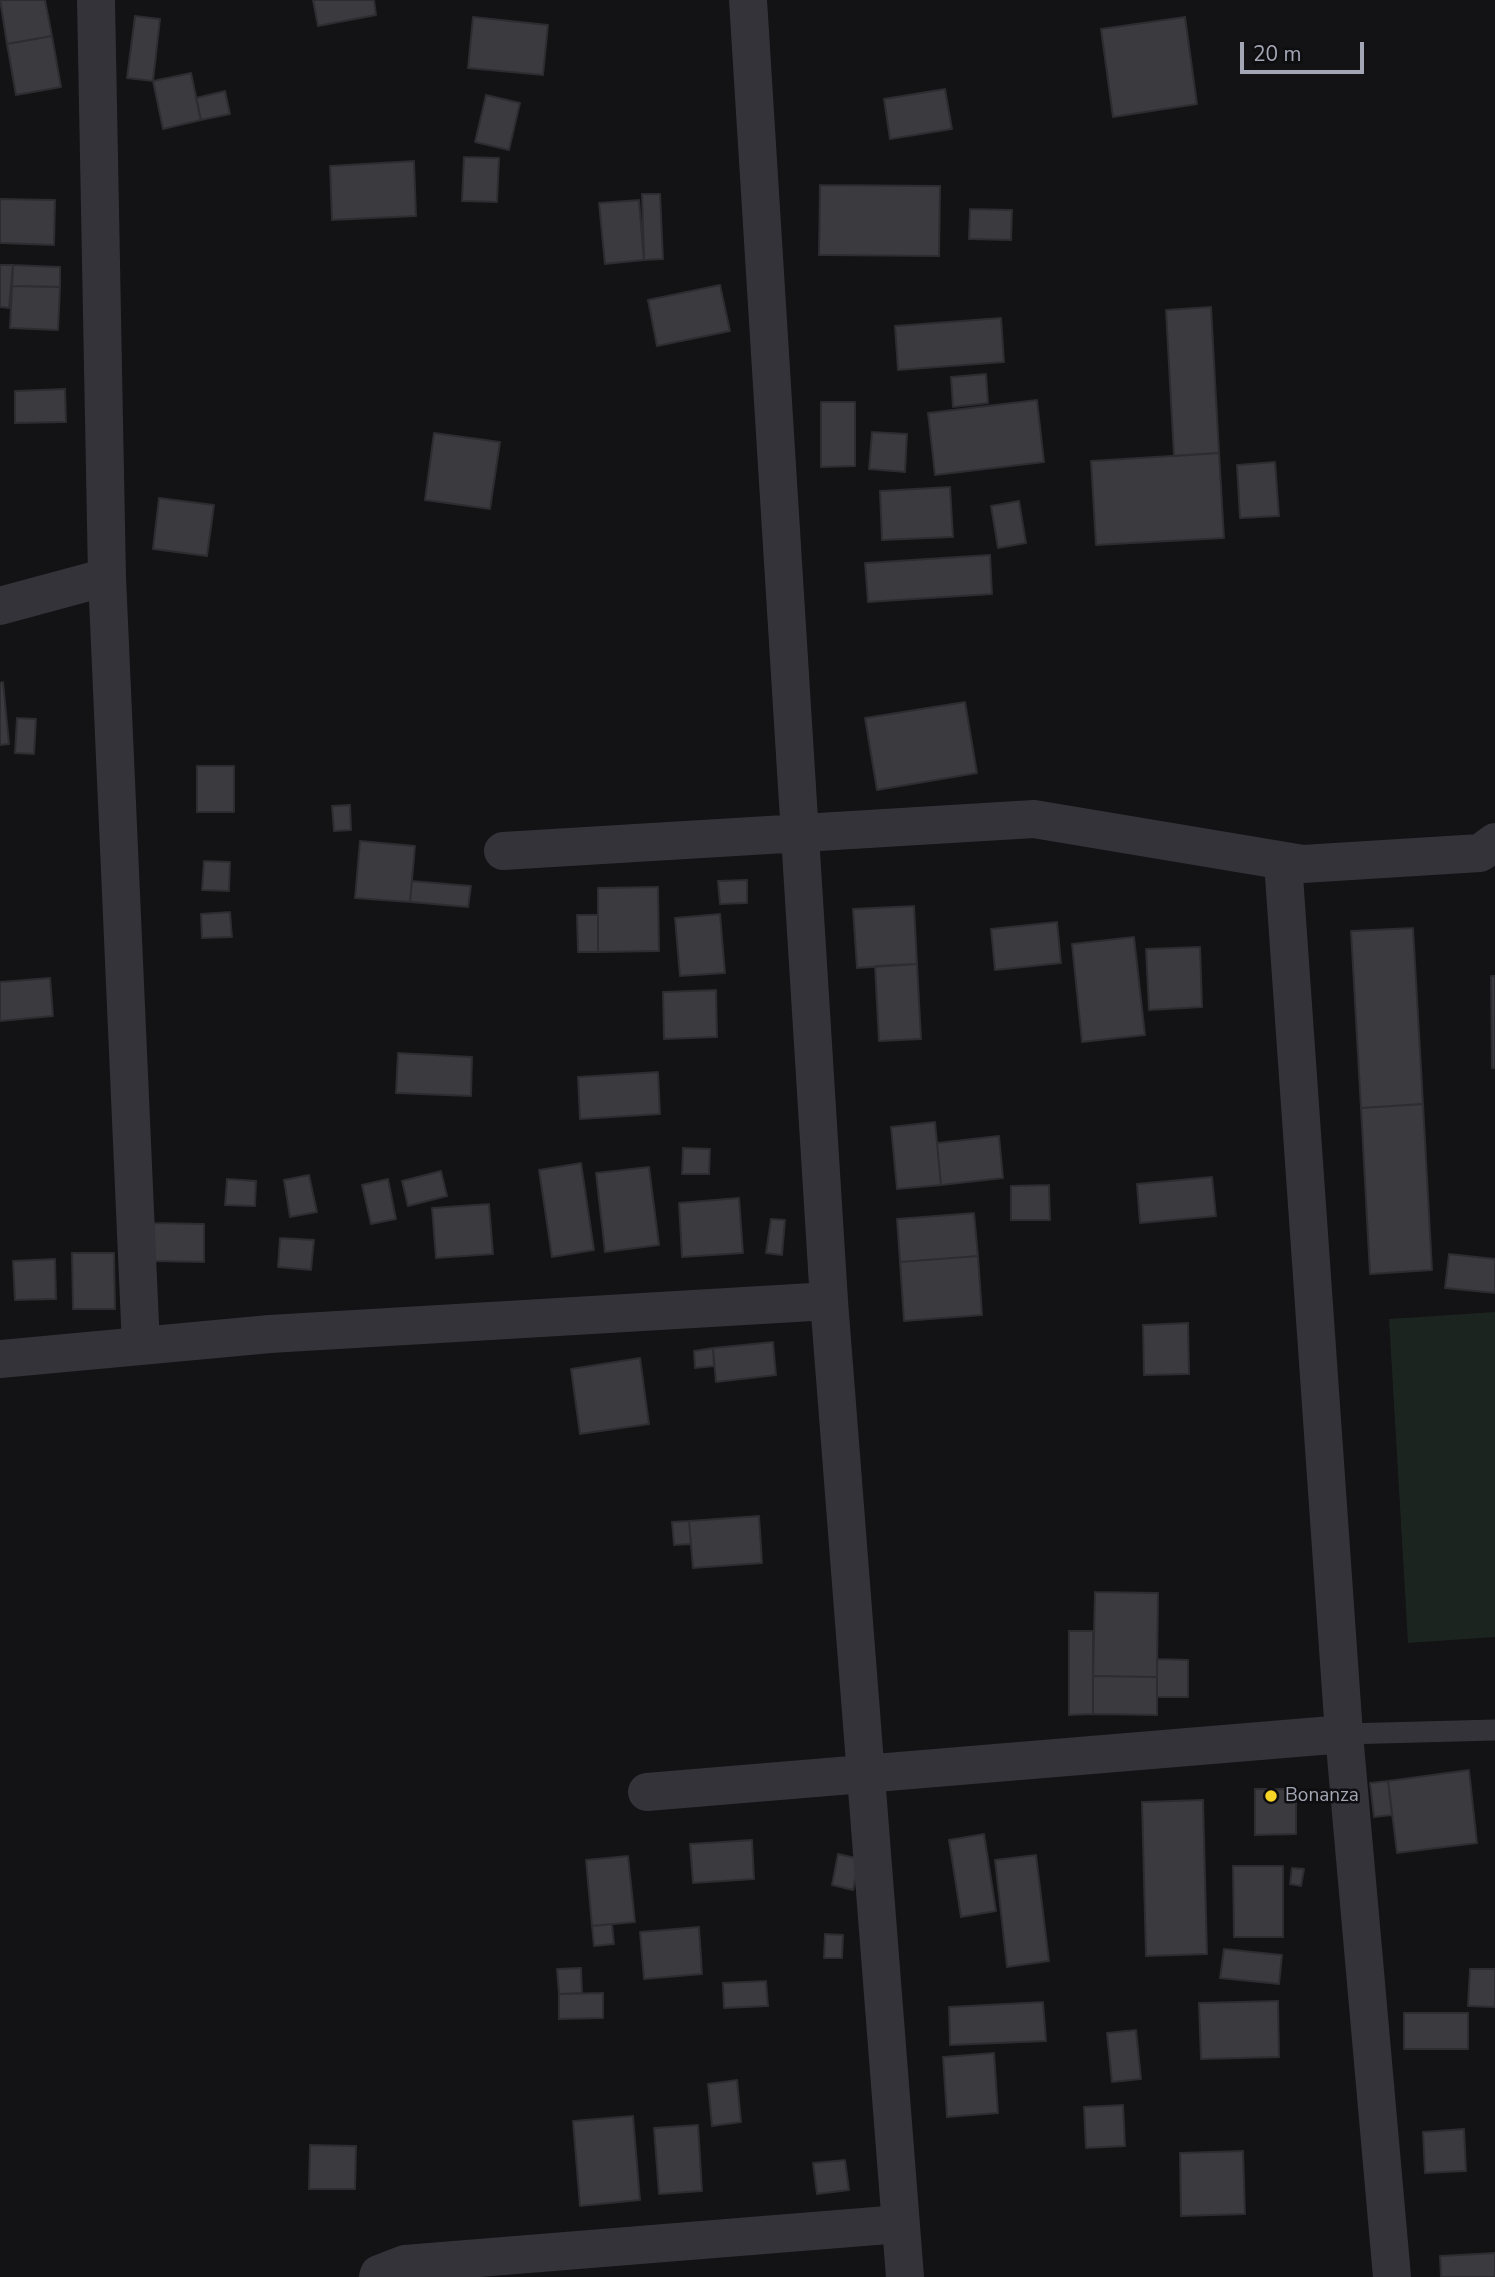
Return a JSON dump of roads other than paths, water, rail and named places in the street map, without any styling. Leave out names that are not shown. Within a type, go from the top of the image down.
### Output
[{"type":"street","points":[[96,0],[107,577],[141,1346]]},
{"type":"street","points":[[748,0],[829,1301],[905,2277]]},
{"type":"street","points":[[0,606],[107,577]]},
{"type":"street","points":[[503,851],[1034,819],[1303,864],[1480,853],[1495,842]]},
{"type":"street","points":[[1283,862],[1344,1734],[1392,2277]]},
{"type":"street","points":[[0,1359],[271,1334],[829,1301]]},
{"type":"street","points":[[647,1792],[1344,1734]]},
{"type":"street","points":[[378,2277],[379,2274],[405,2264],[900,2224]]},
{"type":"lane","points":[[1344,1734],[1495,1730]]},
{"type":"place","name":"Bonanza","points":[[1271,1796]]}]
